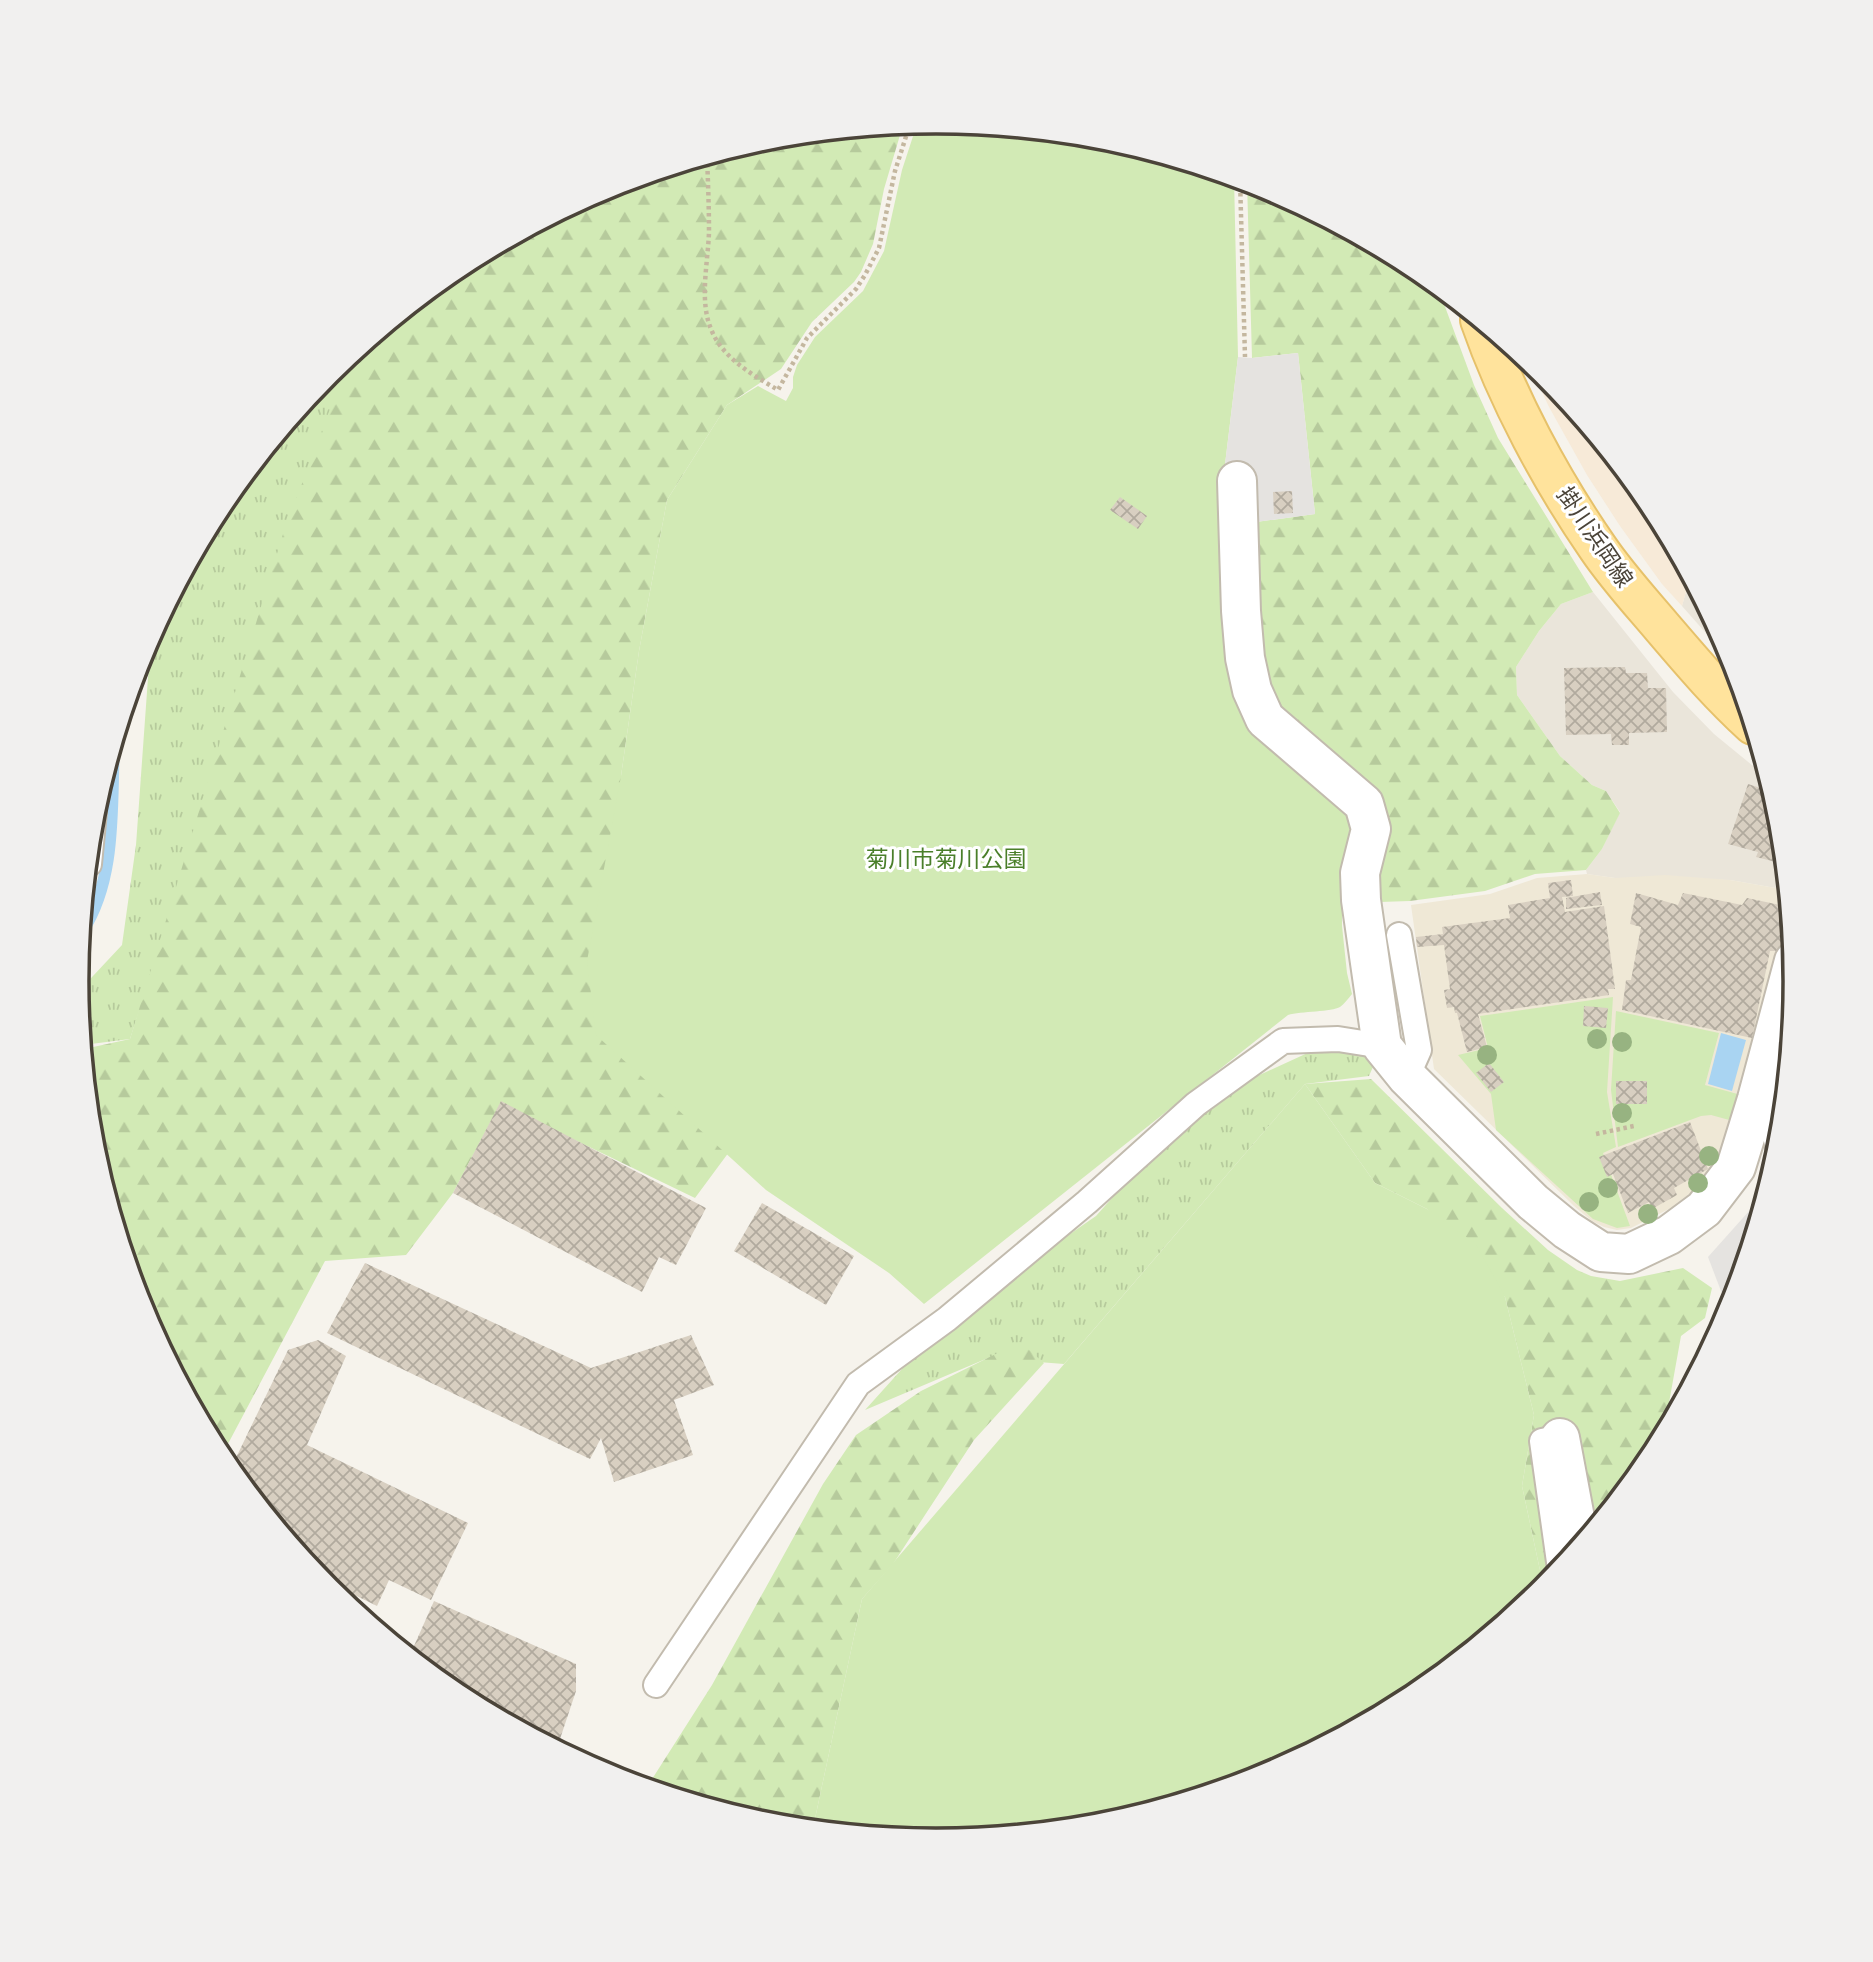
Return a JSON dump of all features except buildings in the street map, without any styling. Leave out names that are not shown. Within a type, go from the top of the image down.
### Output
[{"type":"main road","name":"掛川浜岡線","points":[[1488,338],[1528,428],[1598,548],[1716,691],[1740,713]]},
{"type":"street","points":[[1237,481],[1241,611],[1245,658],[1252,690],[1265,719],[1364,804],[1369,816],[1371,829],[1360,873],[1361,900],[1382,1046],[1407,1077],[1533,1202],[1567,1230],[1601,1252],[1629,1254],[1669,1235],[1704,1209],[1736,1167],[1783,1004]]},
{"type":"street","points":[[1560,1438],[1578,1534]]},
{"type":"lane","points":[[1399,934],[1419,1050],[1407,1077]]},
{"type":"lane","points":[[1771,1122],[1768,1110],[1777,1028]]},
{"type":"lane","points":[[656,1685],[858,1384],[947,1319],[1087,1202],[1196,1104],[1283,1041],[1339,1039],[1382,1046]]},
{"type":"lane","points":[[1558,1556],[1542,1441],[1560,1438]]},
{"type":"path","points":[[707,166],[709,234],[705,294],[710,329],[728,354],[749,373],[778,390],[807,338],[856,289],[865,275],[878,248],[895,171],[906,135]]},
{"type":"path","points":[[1240,190],[1245,356]]},
{"type":"path","points":[[1596,1134],[1634,1126]]},
{"type":"shaded area","points":[[1298,353],[1315,514],[1249,523],[1223,481],[1238,357]]},
{"type":"shaded area","points":[[1539,385],[1609,465],[1641,510],[1687,589],[1682,606],[1662,584],[1620,526],[1587,475]]},
{"type":"shaded area","points":[[1687,589],[1711,638],[1682,606]]},
{"type":"shaded area","points":[[1593,592],[1673,692],[1714,734],[1757,769],[1779,889],[1730,880],[1615,878],[1587,874],[1586,870],[1602,849],[1620,812],[1606,791],[1592,785],[1560,756],[1517,695],[1516,667],[1539,631],[1561,604]]},
{"type":"shaded area","points":[[1587,874],[1615,878],[1665,875],[1730,880],[1779,889],[1783,955],[1724,1155],[1705,1183],[1669,1209],[1631,1228],[1617,1230],[1592,1221],[1434,1069],[1411,905],[1490,894],[1537,878]]},
{"type":"shaded area","points":[[1753,1207],[1723,1295],[1708,1257]]},
{"type":"green space","points":[[900,135],[884,189],[873,244],[861,272],[812,322],[781,369],[727,405],[667,500],[639,651],[621,776],[729,1152],[695,1198],[500,1104],[453,1193],[406,1255],[325,1261],[228,1445],[177,1356],[134,1253],[106,1146],[96,1092],[92,1047],[130,1039],[283,534],[342,377],[421,309],[466,277],[513,247],[562,221],[612,198],[664,179],[771,150],[826,141]]},
{"type":"green space","name":"菊川市菊川公園","points":[[913,135],[992,136],[1102,150],[1156,163],[1234,188],[1238,357],[1223,481],[1232,654],[1347,808],[1353,828],[1342,892],[1342,926],[1352,994],[1342,1006],[1288,1015],[924,1304],[889,1273],[766,1190],[596,1035],[587,961],[667,500],[727,405],[758,386],[786,401],[793,388],[797,365],[815,337],[863,291],[884,251],[902,170]]},
{"type":"green space","points":[[1247,193],[1311,221],[1360,247],[1444,303],[1474,385],[1498,438],[1593,592],[1561,604],[1539,631],[1516,667],[1517,695],[1560,756],[1592,785],[1606,791],[1620,813],[1602,849],[1586,870],[1535,874],[1485,891],[1410,901],[1380,902],[1277,705],[1264,664],[1265,651],[1255,650],[1249,523],[1315,514],[1298,353],[1252,358]]},
{"type":"green space","points":[[345,375],[130,1039],[92,1044],[89,980],[122,945],[136,845],[148,671],[154,657],[203,557],[232,510],[264,465]]},
{"type":"green space","points":[[1613,997],[1607,1092],[1616,1147],[1603,1153],[1630,1226],[1617,1228],[1593,1219],[1496,1130],[1491,1094],[1458,1055],[1488,1048],[1480,1016]]},
{"type":"green space","points":[[1616,1011],[1719,1033],[1705,1085],[1741,1095],[1733,1121],[1711,1115],[1701,1116],[1618,1147],[1611,1090]]},
{"type":"green space","points":[[1338,1039],[1382,1046],[1369,1076],[1305,1084],[1064,1364],[988,1358],[865,1410],[947,1319],[1096,1216],[1196,1104]]},
{"type":"green space","points":[[1371,1079],[1502,1208],[1548,1250],[1577,1270],[1591,1276],[1620,1281],[1683,1268],[1712,1288],[1705,1318],[1681,1336],[1668,1408],[1609,1497],[1541,1575],[1522,1486],[1534,1415],[1505,1297],[1427,1209],[1375,1183],[1305,1084]]},
{"type":"green space","points":[[1305,1084],[1375,1183],[1427,1209],[1476,1244],[1505,1297],[1534,1415],[1522,1486],[1541,1575],[1495,1618],[1452,1653],[1360,1715],[1311,1741],[1261,1764],[1209,1783],[1102,1812],[1047,1821],[936,1828],[815,1819],[862,1599]]},
{"type":"green space","points":[[1020,1342],[1044,1363],[974,1440],[893,1564],[862,1599],[815,1819],[717,1799],[652,1779],[712,1685],[823,1484],[856,1435],[921,1391]]},
{"type":"water","points":[[1721,1033],[1746,1040],[1732,1091],[1708,1084]]},
{"type":"waterway","points":[[92,913],[107,866],[113,785]]}]
